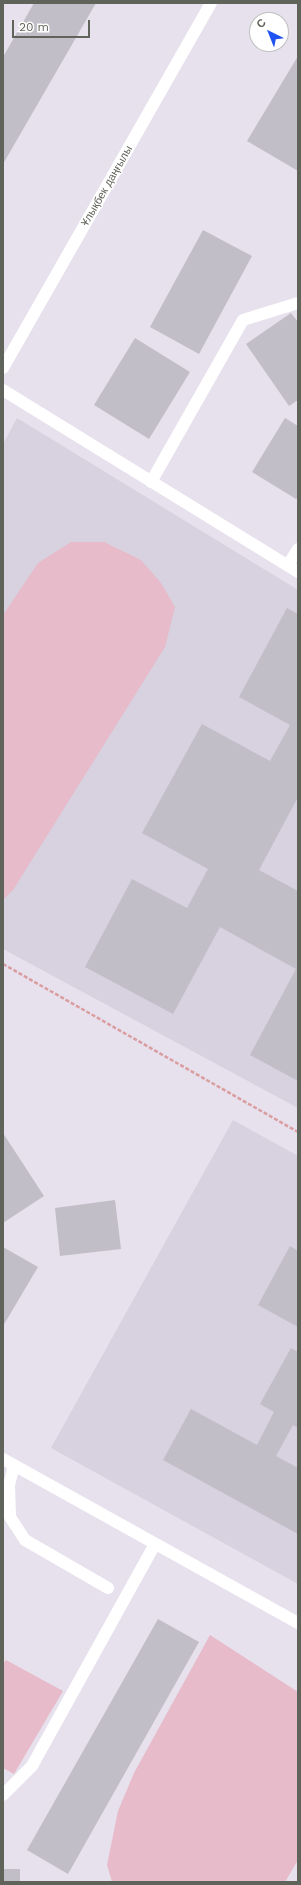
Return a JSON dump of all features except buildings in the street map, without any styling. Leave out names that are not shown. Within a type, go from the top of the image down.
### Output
[{"type":"street","name":"Ұлықбек даңғылы","points":[[3,368],[210,3]]},
{"type":"street","points":[[151,482],[243,320],[298,304]]},
{"type":"street","points":[[3,390],[293,568],[298,549]]},
{"type":"street","points":[[3,1459],[298,1623]]},
{"type":"street","points":[[14,1466],[9,1485],[10,1517],[25,1540],[108,1588]]},
{"type":"street","points":[[3,1795],[32,1766],[155,1544]]},
{"type":"path","points":[[3,964],[298,1132]]},
{"type":"shaded area","points":[[17,418],[298,590],[298,1108],[3,949],[3,444]]},
{"type":"shaded area","points":[[71,542],[104,542],[141,560],[161,583],[175,607],[165,647],[13,890],[3,900],[3,615],[38,563]]},
{"type":"shaded area","points":[[233,1120],[298,1156],[298,1584],[51,1448]]},
{"type":"shaded area","points":[[210,1635],[298,1692],[298,1860],[285,1882],[112,1882],[107,1865],[118,1811],[134,1773]]},
{"type":"shaded area","points":[[6,1660],[63,1691],[14,1774],[3,1768],[3,1664]]}]
